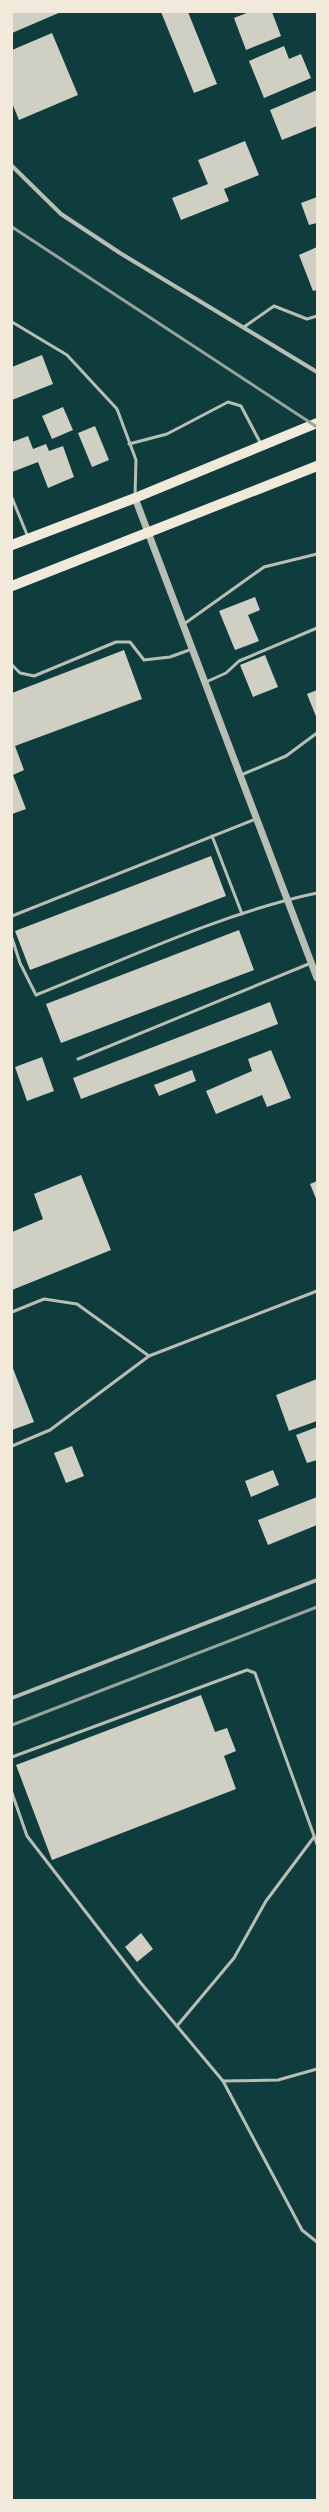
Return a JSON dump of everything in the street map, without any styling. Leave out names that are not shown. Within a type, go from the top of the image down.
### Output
[{"type":"main road","points":[[12,545],[135,498],[317,423]]},
{"type":"main road","points":[[12,586],[148,534],[317,466]]},
{"type":"street","points":[[12,166],[60,214],[120,253],[317,372]]},
{"type":"street","points":[[135,498],[194,649],[317,978]]},
{"type":"street","points":[[12,1698],[317,1580]]},
{"type":"lane","points":[[244,327],[274,306],[307,319],[317,316]]},
{"type":"lane","points":[[12,322],[67,355],[117,409],[136,460],[135,498]]},
{"type":"lane","points":[[129,444],[167,434],[228,402],[241,406],[262,446]]},
{"type":"lane","points":[[12,498],[28,539]]},
{"type":"lane","points":[[184,624],[264,567],[317,554]]},
{"type":"lane","points":[[206,682],[226,673],[239,661],[317,628]]},
{"type":"lane","points":[[12,665],[20,673],[34,676],[116,642],[130,642],[144,660],[170,657],[194,649]]},
{"type":"lane","points":[[241,775],[286,756],[317,733]]},
{"type":"lane","points":[[12,916],[257,818]]},
{"type":"lane","points":[[212,836],[242,914]]},
{"type":"lane","points":[[12,938],[20,963],[36,995],[242,914],[288,899],[317,893]]},
{"type":"lane","points":[[78,1059],[312,963]]},
{"type":"lane","points":[[12,1446],[50,1430],[149,1356],[317,1291]]},
{"type":"lane","points":[[12,1312],[44,1299],[77,1304],[149,1356]]},
{"type":"lane","points":[[12,1757],[247,1670],[255,1673],[317,1844]]},
{"type":"lane","points":[[12,1793],[27,1836],[177,2026],[223,2081],[302,2230],[317,2242]]},
{"type":"lane","points":[[177,2026],[234,1958],[266,1901],[314,1836]]},
{"type":"lane","points":[[223,2081],[278,2080],[317,2069]]},
{"type":"building","points":[[12,12],[61,12],[12,33]]},
{"type":"building","points":[[161,12],[188,12],[217,84],[194,93]]},
{"type":"building","points":[[249,12],[272,12],[281,36],[246,50],[234,18]]},
{"type":"building","points":[[52,33],[78,95],[19,120],[12,103],[12,50]]},
{"type":"building","points":[[284,46],[289,59],[301,54],[311,78],[264,98],[249,61]]},
{"type":"building","points":[[317,90],[317,126],[282,140],[270,110]]},
{"type":"building","points":[[245,141],[259,175],[224,189],[229,201],[181,220],[172,198],[208,184],[198,160]]},
{"type":"building","points":[[317,197],[317,223],[309,225],[301,203]]},
{"type":"building","points":[[317,247],[317,290],[313,291],[299,255]]},
{"type":"building","points":[[42,355],[53,384],[12,400],[12,367]]},
{"type":"building","points":[[63,407],[73,430],[52,439],[42,416]]},
{"type":"building","points":[[95,426],[109,460],[92,467],[78,433]]},
{"type":"building","points":[[28,436],[33,449],[46,444],[49,451],[63,446],[74,477],[48,488],[38,462],[12,472],[12,442]]},
{"type":"building","points":[[255,597],[260,610],[248,615],[259,641],[235,650],[219,611]]},
{"type":"building","points":[[124,650],[142,699],[15,746],[24,770],[13,775],[26,809],[12,814],[12,693]]},
{"type":"building","points":[[265,655],[278,687],[253,697],[240,665]]},
{"type":"building","points":[[317,690],[317,719],[307,694]]},
{"type":"building","points":[[211,856],[226,896],[30,970],[15,931]]},
{"type":"building","points":[[239,930],[254,970],[61,1043],[46,1004]]},
{"type":"building","points":[[270,1002],[278,1024],[81,1099],[73,1078]]},
{"type":"building","points":[[271,1050],[291,1098],[267,1107],[262,1095],[216,1114],[206,1091],[252,1071],[248,1059]]},
{"type":"building","points":[[42,1057],[54,1091],[27,1101],[15,1067]]},
{"type":"building","points":[[192,1070],[196,1081],[159,1096],[154,1085]]},
{"type":"building","points":[[81,1175],[111,1250],[12,1290],[12,1232],[43,1219],[34,1194]]},
{"type":"building","points":[[317,1181],[317,1201],[310,1184]]},
{"type":"building","points":[[12,1366],[34,1422],[12,1430]]},
{"type":"building","points":[[317,1379],[317,1421],[289,1431],[276,1395]]},
{"type":"building","points":[[317,1427],[317,1460],[307,1463],[296,1435]]},
{"type":"building","points":[[72,1446],[84,1476],[66,1483],[54,1453]]},
{"type":"building","points":[[273,1470],[279,1485],[251,1497],[245,1481]]},
{"type":"building","points":[[317,1497],[317,1525],[268,1545],[258,1520]]},
{"type":"building","points":[[201,1695],[215,1732],[227,1728],[236,1751],[224,1756],[236,1789],[52,1860],[16,1765]]},
{"type":"building","points":[[141,1933],[153,1949],[137,1962],[125,1947]]},
{"type":"railway","points":[[12,227],[317,427]]},
{"type":"railway","points":[[12,1725],[317,1607]]}]
